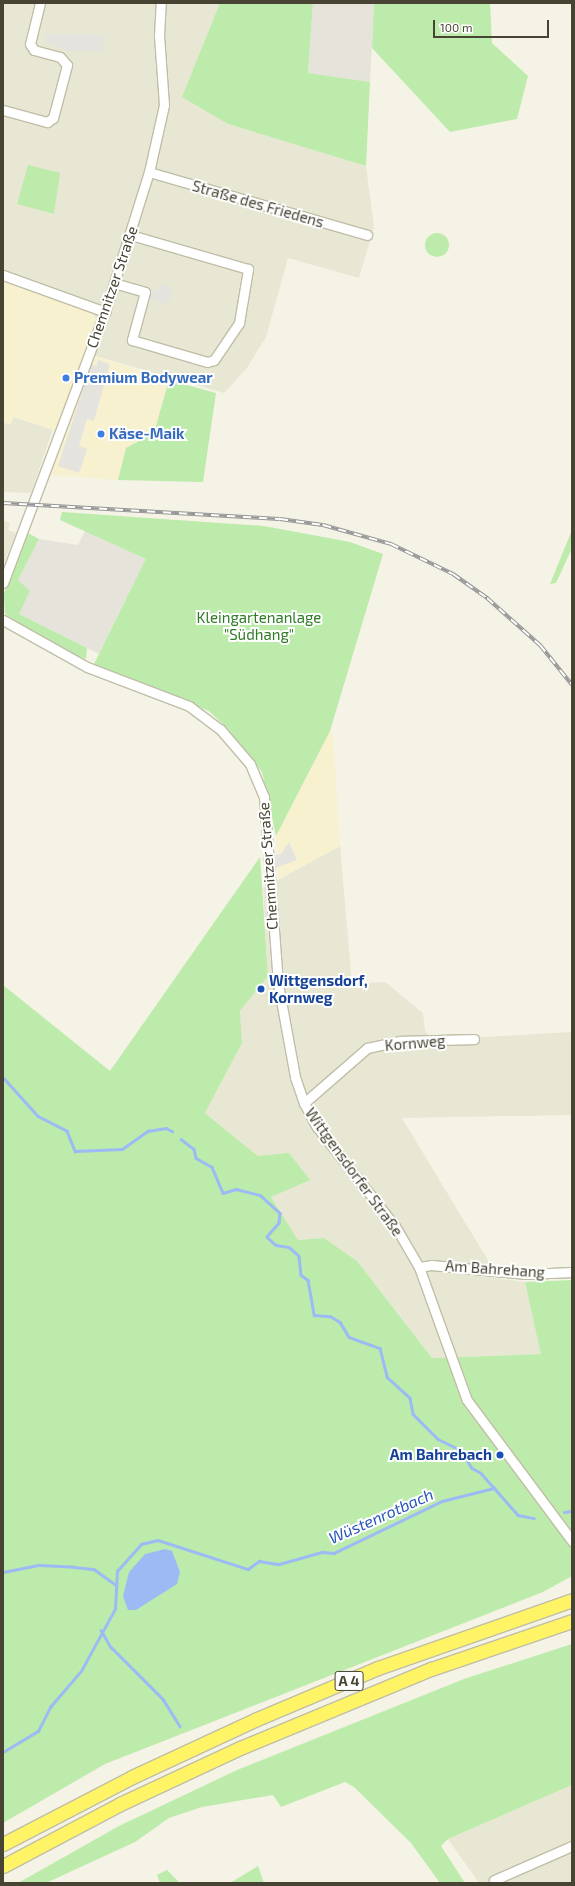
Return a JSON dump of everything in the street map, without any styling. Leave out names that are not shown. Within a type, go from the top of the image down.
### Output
[{"type":"highway","name":"A 4","points":[[3,1844],[132,1777],[257,1719],[385,1666],[572,1600]]},
{"type":"highway","name":"A 4","points":[[3,1866],[31,1850],[179,1776],[295,1724],[431,1669],[572,1621]]},
{"type":"highway","points":[[3,1876],[31,1850]]},
{"type":"street","points":[[3,110],[47,122],[53,118],[67,65],[60,57],[34,50],[30,44],[40,3]]},
{"type":"street","name":"Chemnitzer Straße","points":[[3,583],[105,312],[131,235],[149,172],[164,105],[159,36],[161,3]]},
{"type":"street","name":"Straße des Friedens","points":[[149,172],[367,235]]},
{"type":"street","points":[[114,283],[145,292],[132,340],[207,362],[214,360],[239,323],[248,268],[131,235]]},
{"type":"street","points":[[3,274],[105,312]]},
{"type":"street","name":"Chemnitzer Straße","points":[[3,620],[88,667],[189,706],[220,729],[250,764],[264,796],[272,925],[284,1021]]},
{"type":"street","name":"Wittgensdorfer Straße","points":[[284,1021],[295,1077],[304,1103],[317,1127],[395,1226],[419,1268],[467,1400],[572,1541]]},
{"type":"street","name":"Kornweg","points":[[304,1103],[366,1048],[400,1041],[474,1038]]},
{"type":"street","name":"Am Bahrehang","points":[[419,1268],[431,1265],[520,1274],[572,1272]]},
{"type":"street","points":[[494,1880],[572,1846]]},
{"type":"shaded area","points":[[3,3],[220,3],[211,31],[228,124],[366,166],[374,227],[359,278],[288,258],[266,337],[247,368],[224,393],[85,353],[92,313],[3,280]]},
{"type":"shaded area","points":[[313,3],[374,3],[370,82],[308,73]]},
{"type":"shaded area","points":[[46,34],[103,35],[103,51],[72,51],[46,43]]},
{"type":"shaded area","points":[[3,280],[92,313],[96,319],[85,353],[169,380],[154,433],[126,448],[118,480],[51,475],[65,434],[14,417],[10,425],[3,422]]},
{"type":"shaded area","points":[[159,284],[173,287],[168,304],[147,299],[150,290],[157,291]]},
{"type":"shaded area","points":[[98,360],[110,364],[94,421],[87,419],[79,446],[87,449],[79,473],[58,466],[91,364],[97,366]]},
{"type":"shaded area","points":[[13,417],[53,429],[31,493],[3,492],[3,422],[10,424]]},
{"type":"shaded area","points":[[3,520],[10,523],[8,530],[16,533],[3,566]]},
{"type":"shaded area","points":[[85,531],[147,559],[99,654],[19,614],[18,580],[39,539],[78,545]]},
{"type":"shaded area","points":[[330,731],[333,734],[340,846],[279,879],[276,836]]},
{"type":"shaded area","points":[[289,842],[297,860],[275,868],[275,855],[281,854]]},
{"type":"shaded area","points":[[340,846],[352,984],[385,982],[423,1013],[425,1031],[433,1040],[572,1032],[572,1115],[402,1118],[492,1267],[494,1278],[525,1282],[542,1354],[432,1358],[357,1261],[324,1238],[298,1240],[271,1197],[258,1156],[205,1113],[242,1043],[240,1011],[268,976],[263,888]]},
{"type":"shaded area","points":[[572,1785],[572,1883],[479,1883],[448,1839]]},
{"type":"green space","points":[[220,3],[313,3],[308,73],[370,82],[366,166],[228,124],[182,97]]},
{"type":"green space","points":[[374,3],[490,3],[492,43],[528,76],[517,119],[450,132],[372,48]]},
{"type":"green space","points":[[28,165],[60,173],[54,214],[17,204]]},
{"type":"green space","points":[[437,233],[442,234],[448,240],[448,250],[442,256],[437,257],[432,256],[426,250],[425,245],[426,240],[432,234]]},
{"type":"green space","points":[[169,380],[216,393],[203,482],[118,480],[126,448],[154,433]]},
{"type":"green space","name":"Kleingartenanlage \"Südhang\"","points":[[62,512],[264,526],[350,542],[383,554],[330,731],[276,836],[262,772],[228,729],[209,711],[94,664],[146,559],[60,520]]},
{"type":"green space","points":[[572,530],[572,548],[556,583],[550,584]]},
{"type":"green space","points":[[28,533],[39,539],[18,580],[30,591],[19,614],[87,648],[86,659],[45,642],[5,614],[4,593]]},
{"type":"green space","points":[[260,857],[268,976],[240,1011],[242,1043],[205,1113],[258,1156],[289,1153],[310,1180],[271,1197],[298,1240],[324,1238],[357,1261],[432,1358],[541,1354],[525,1282],[572,1280],[572,1576],[543,1592],[105,1764],[3,1823],[3,985],[110,1071]]},
{"type":"green space","points":[[572,1644],[572,1785],[448,1839],[441,1846],[465,1883],[440,1883],[411,1843],[354,1787],[345,1782],[281,1807],[273,1795],[202,1807],[169,1818],[135,1842],[46,1883],[18,1883],[119,1826],[237,1770],[464,1679]]},
{"type":"green space","points":[[258,1866],[264,1883],[230,1883]]},
{"type":"green space","points":[[167,1870],[180,1883],[160,1883],[157,1875]]},
{"type":"water","points":[[165,1549],[172,1551],[180,1572],[177,1584],[136,1610],[128,1610],[123,1596],[129,1572],[145,1554]]},
{"type":"waterway","points":[[3,1077],[38,1116],[67,1131],[75,1151],[122,1149],[148,1131],[166,1128],[172,1131]]},
{"type":"waterway","points":[[181,1139],[194,1149],[196,1158],[212,1167],[223,1193],[236,1189],[260,1195],[280,1213],[279,1223],[267,1237],[276,1245],[289,1247],[299,1256],[301,1275],[308,1280],[314,1315],[330,1316],[340,1322],[349,1337],[380,1348],[387,1377],[410,1398],[413,1414],[438,1439],[461,1450],[472,1468],[481,1473],[518,1515],[534,1518]]},
{"type":"waterway","name":"Wüstenrotbach","points":[[3,1752],[38,1731],[50,1707],[81,1671],[115,1609],[117,1571],[141,1544],[158,1540],[248,1569],[259,1561],[279,1564],[322,1552],[334,1553],[442,1501],[494,1488]]},
{"type":"waterway","points":[[564,1512],[572,1511]]},
{"type":"waterway","points":[[3,1572],[39,1565],[94,1569],[116,1585]]},
{"type":"waterway","points":[[101,1630],[111,1647],[163,1699],[180,1726]]},
{"type":"railway","points":[[3,503],[280,519],[323,525],[391,544],[453,574],[487,598],[540,645],[572,685]]},
{"type":"place","name":"Premium Bodywear","points":[[66,378]]},
{"type":"place","name":"Käse-Maik","points":[[101,434]]},
{"type":"place","name":"Wittgensdorf, Kornweg","points":[[261,989]]},
{"type":"place","name":"Am Bahrebach","points":[[500,1455]]}]
